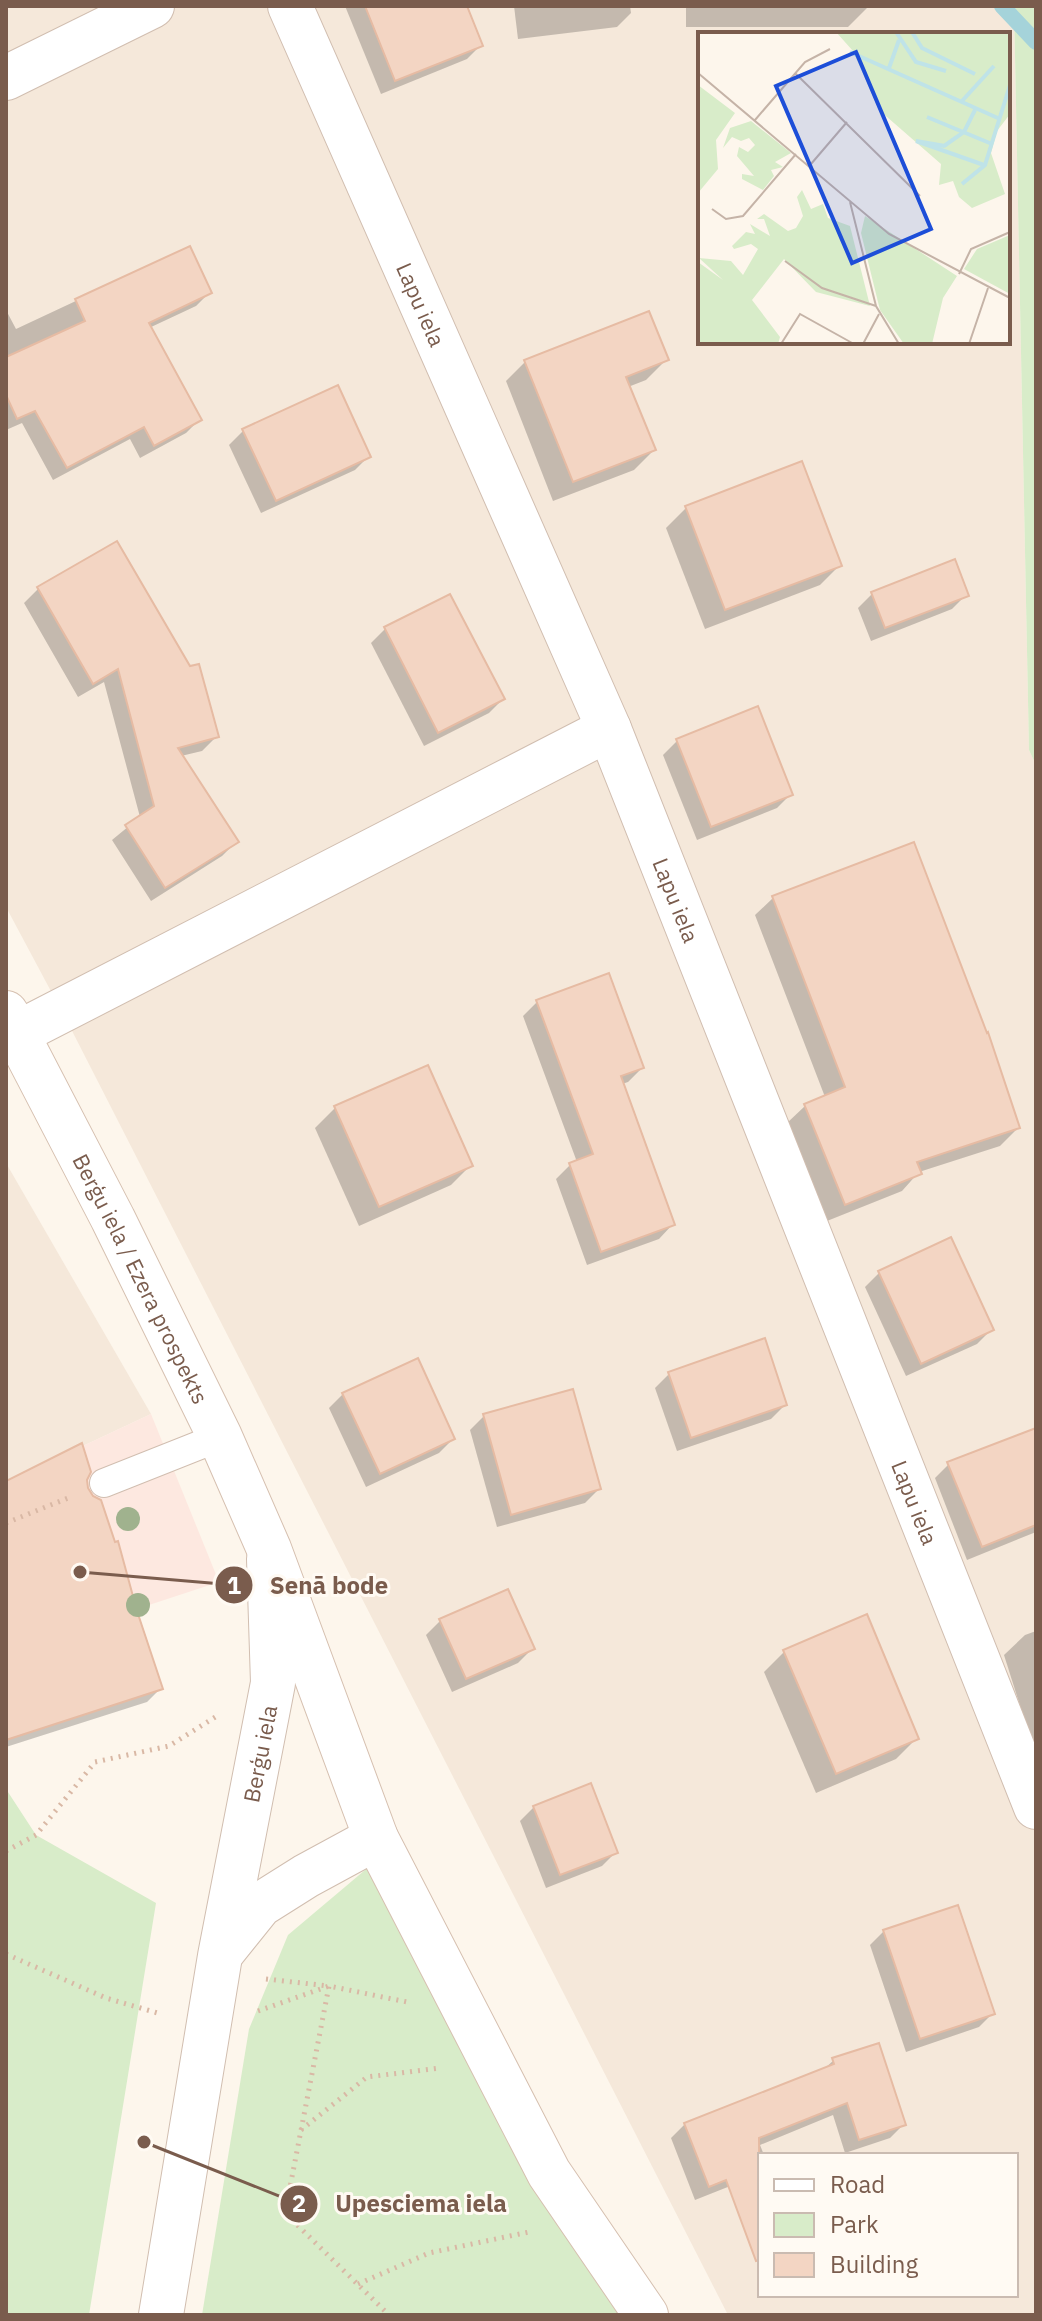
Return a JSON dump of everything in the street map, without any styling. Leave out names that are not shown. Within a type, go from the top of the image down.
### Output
[{"type":"street","points":[[6,78],[152,6]]},
{"type":"street","name":"Lapu iela","points":[[290,6],[609,729],[1036,1807]]},
{"type":"street","points":[[12,1023],[609,729]]},
{"type":"street","name":"Berģu iela / Ezera prospekts","points":[[12,1023],[220,1437],[269,1549],[376,1838],[549,2173],[646,2315]]},
{"type":"street","name":"Berģu iela","points":[[161,2315],[218,1965],[273,1683],[269,1549]]},
{"type":"street","name":"Berģu iela","points":[[218,1965],[260,1905],[376,1838]]},
{"type":"lane","points":[[104,1483],[220,1437]]},
{"type":"path","points":[[6,1523],[104,1483]]},
{"type":"path","points":[[6,1851],[36,1835],[95,1762],[169,1746],[273,1683]]},
{"type":"path","points":[[6,1954],[106,1998],[209,2028],[329,1986]]},
{"type":"path","points":[[218,1965],[408,2002]]},
{"type":"path","points":[[329,1986],[285,2213],[387,2314]]},
{"type":"path","points":[[301,2130],[367,2077],[438,2069],[476,2031]]},
{"type":"path","points":[[358,2284],[429,2253],[581,2221]]},
{"type":"shaded area","points":[[6,6],[1014,6],[1029,750],[1036,765],[1036,2315],[728,2315],[6,907]]},
{"type":"shaded area","points":[[6,1163],[151,1414],[6,1482]]},
{"type":"shaded area","points":[[151,1414],[219,1582],[6,1652],[6,1482]]},
{"type":"green space","points":[[1014,6],[1036,6],[1036,765],[1029,750]]},
{"type":"green space","points":[[6,1789],[36,1835],[156,1903],[89,2315],[6,2315]]},
{"type":"green space","points":[[371,1865],[624,2315],[202,2315],[249,2029],[288,1935]]},
{"type":"building","points":[[365,6],[467,6],[483,46],[395,81]]},
{"type":"building","points":[[190,246],[212,293],[149,323],[202,420],[154,446],[144,427],[67,468],[35,411],[17,419],[6,395],[6,357],[85,321],[75,299]]},
{"type":"building","points":[[649,311],[669,360],[626,377],[656,450],[573,482],[524,360]]},
{"type":"building","points":[[338,385],[371,457],[276,501],[242,429]]},
{"type":"building","points":[[802,461],[842,566],[725,610],[685,506]]},
{"type":"building","points":[[117,541],[190,666],[199,664],[219,737],[178,748],[239,842],[165,888],[125,825],[154,806],[118,669],[93,684],[37,587]]},
{"type":"building","points":[[955,559],[969,596],[885,628],[871,592]]},
{"type":"building","points":[[450,594],[505,699],[438,733],[384,627]]},
{"type":"building","points":[[758,706],[793,795],[711,827],[676,739]]},
{"type":"building","points":[[914,842],[988,1032],[1020,1128],[917,1162],[922,1174],[845,1205],[804,1104],[845,1087],[772,896]]},
{"type":"building","points":[[609,973],[644,1068],[621,1076],[675,1225],[601,1252],[569,1163],[593,1154],[536,1000]]},
{"type":"building","points":[[428,1065],[473,1166],[379,1207],[334,1106]]},
{"type":"building","points":[[951,1237],[994,1330],[921,1364],[878,1271]]},
{"type":"building","points":[[765,1338],[787,1405],[691,1438],[668,1372]]},
{"type":"building","points":[[418,1358],[455,1439],[380,1474],[342,1393]]},
{"type":"building","points":[[573,1389],[601,1489],[511,1515],[483,1414]]},
{"type":"building","points":[[1036,1428],[1036,1525],[982,1547],[947,1462]]},
{"type":"building","points":[[82,1443],[91,1472],[87,1480],[88,1488],[93,1496],[101,1500],[115,1542],[118,1541],[163,1689],[6,1740],[6,1481]]},
{"type":"building","points":[[508,1589],[535,1649],[466,1679],[439,1619]]},
{"type":"building","points":[[867,1614],[919,1739],[836,1774],[783,1650]]},
{"type":"building","points":[[591,1783],[618,1853],[560,1875],[533,1806]]},
{"type":"building","points":[[958,1905],[995,2014],[920,2039],[883,1930]]},
{"type":"building","points":[[879,2043],[906,2125],[859,2140],[847,2103],[759,2138],[756,2261],[726,2180],[709,2187],[684,2123],[834,2064],[832,2058]]},
{"type":"waterway","points":[[1002,6],[1036,42]]},
{"type":"place","name":"Senā bode","points":[[80,1572]]},
{"type":"place","name":"Upesciema iela","points":[[144,2142]]}]
